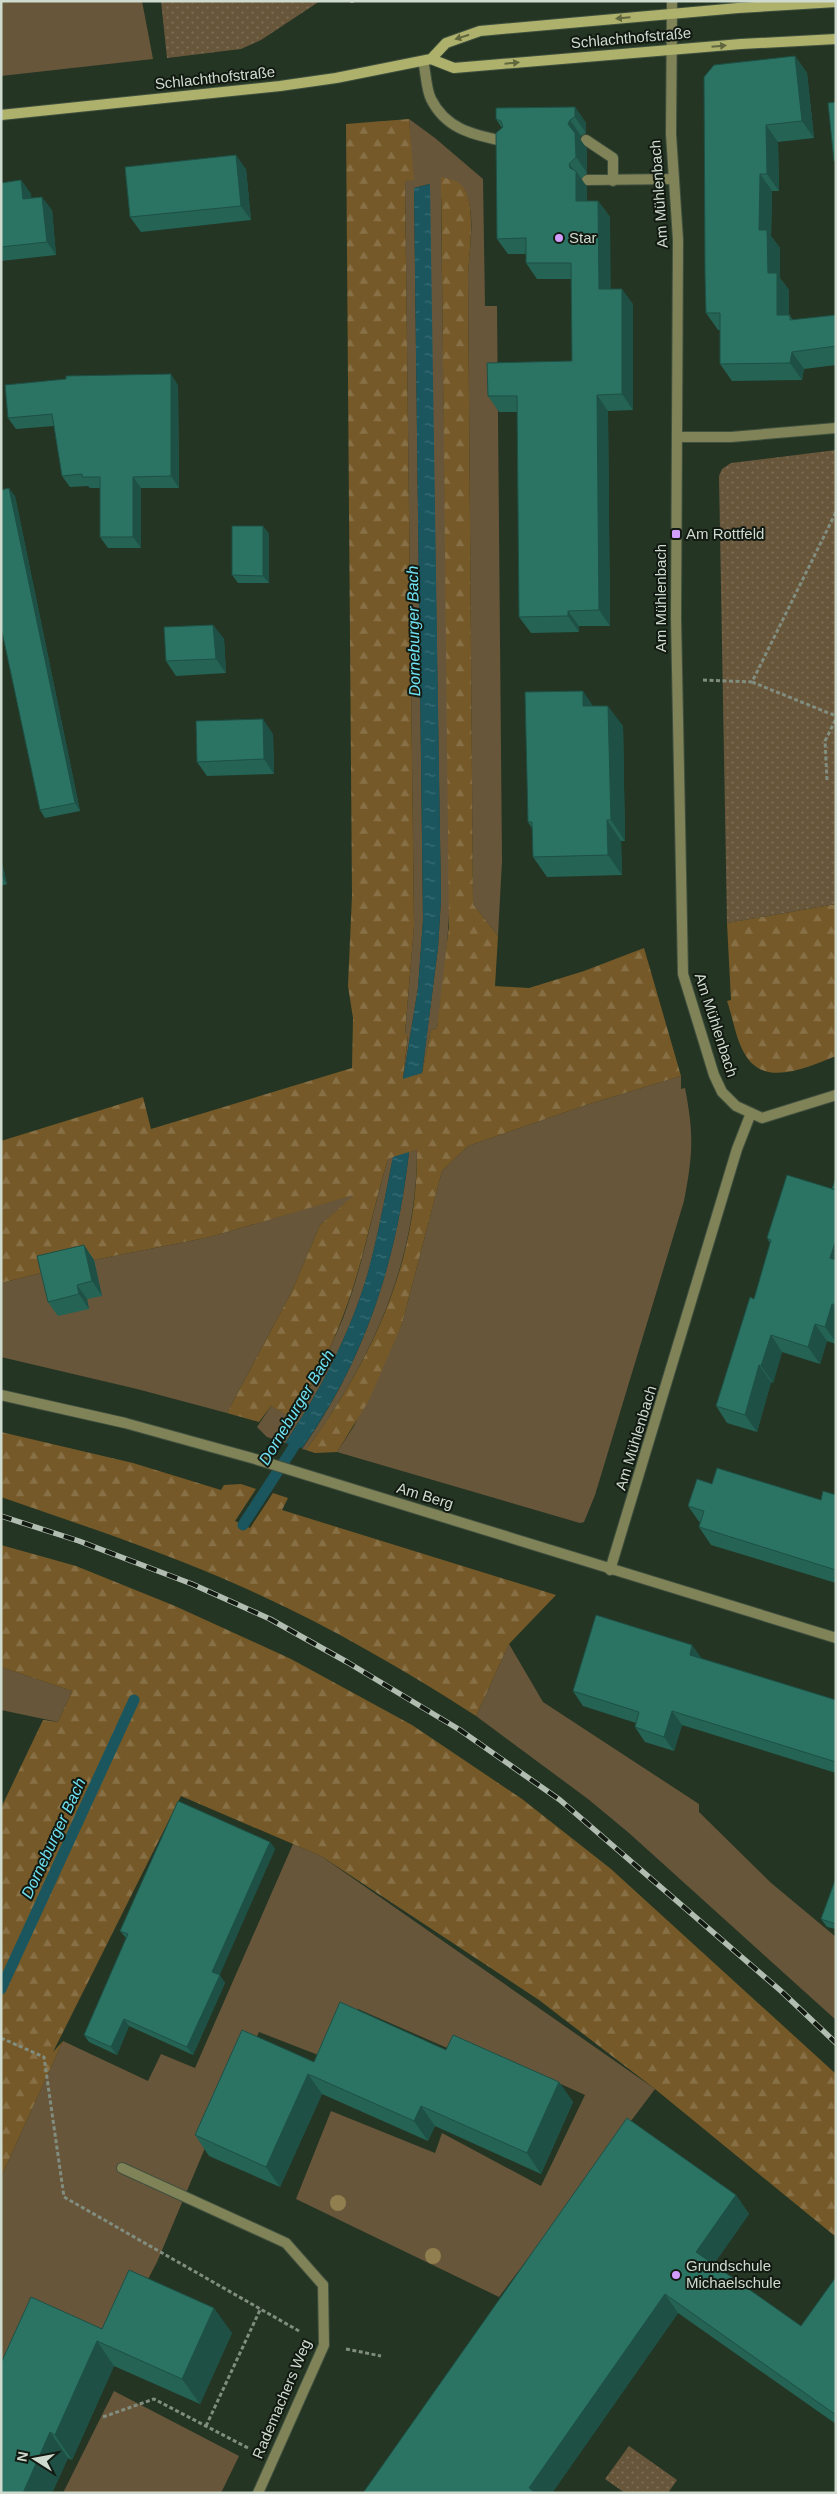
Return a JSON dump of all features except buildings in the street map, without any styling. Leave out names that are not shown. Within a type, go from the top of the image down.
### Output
[{"type":"main road","name":"Schlachthofstraße","points":[[427,60],[446,42],[480,31],[836,2]]},
{"type":"main road","name":"Schlachthofstraße","points":[[1,115],[280,86],[427,60],[454,68],[836,38]]},
{"type":"street","name":"Am Mühlenbach","points":[[672,1],[670,111],[678,240],[677,681],[683,974],[714,1075],[722,1092],[736,1106],[762,1118],[836,1095]]},
{"type":"street","points":[[427,60],[430,98],[445,117],[465,132],[507,142]]},
{"type":"street","points":[[586,140],[613,158],[613,180]]},
{"type":"street","points":[[587,180],[674,179]]},
{"type":"street","points":[[677,438],[731,437],[836,428]]},
{"type":"street","name":"Am Mühlenbach","points":[[610,1570],[737,1149],[751,1113]]},
{"type":"street","name":"Am Berg","points":[[1,1395],[125,1423],[255,1459],[610,1570],[836,1638]]},
{"type":"street","name":"Rademachers Weg","points":[[122,2168],[286,2243],[323,2285],[324,2345],[258,2493]]},
{"type":"path","points":[[752,682],[836,512]]},
{"type":"path","points":[[677,681],[752,682],[836,717],[825,741],[827,780]]},
{"type":"path","points":[[1,2038],[44,2057],[64,2197],[324,2345],[381,2356]]},
{"type":"path","points":[[206,2426],[260,2310]]},
{"type":"path","points":[[103,2417],[154,2399],[273,2460]]},
{"type":"shaded area","points":[[1,1],[142,1],[153,59],[1,76]]},
{"type":"shaded area","points":[[161,1],[320,1],[261,40],[241,49],[167,58]]},
{"type":"shaded area","points":[[409,119],[435,138],[483,179],[485,306],[497,306],[502,861],[498,936],[473,904],[468,275],[471,219],[468,198],[464,189],[441,198],[450,888],[446,958],[437,1028],[431,1030],[422,1073],[438,948],[441,899],[429,184],[414,188],[423,920],[418,988],[403,1079],[408,1035],[405,1035],[414,926],[405,181],[413,179]]},
{"type":"shaded area","points":[[836,450],[836,904],[727,923],[719,476],[722,469],[731,463]]},
{"type":"shaded area","points":[[681,1076],[681,1089],[685,1088],[691,1132],[691,1157],[684,1201],[595,1495],[584,1522],[580,1523],[337,1452],[354,1426],[402,1324],[442,1171],[468,1146],[586,1105]]},
{"type":"shaded area","points":[[417,1150],[415,1191],[409,1232],[399,1271],[386,1309],[370,1346],[351,1382],[306,1450],[302,1449],[344,1380],[375,1308],[396,1231],[404,1192],[409,1152]]},
{"type":"shaded area","points":[[393,1157],[367,1276],[352,1320],[322,1383],[285,1443],[267,1437],[257,1427],[271,1406],[293,1418],[338,1331],[362,1259],[388,1159]]},
{"type":"shaded area","points":[[356,1194],[320,1225],[292,1291],[227,1413],[137,1389],[1,1357],[1,1283],[94,1260],[210,1237]]},
{"type":"shaded area","points":[[509,1644],[543,1702],[699,1804],[699,1812],[770,1882],[836,1937],[836,2020],[629,1833],[588,1799],[476,1716]]},
{"type":"shaded area","points":[[1,1667],[72,1691],[58,1722],[1,1710]]},
{"type":"shaded area","points":[[293,1844],[321,1856],[655,2089],[499,2297],[296,2199],[331,2111],[435,2153],[442,2133],[541,2186],[585,2095],[468,2042],[461,2054],[358,2009],[326,2058],[259,2032],[205,2148],[157,2262],[114,2344],[1,2418],[1,2177],[63,2041],[148,2081],[161,2054],[195,2068]]},
{"type":"shaded area","points":[[114,2391],[239,2456],[221,2493],[63,2493]]},
{"type":"shaded area","points":[[629,2446],[677,2480],[668,2493],[625,2493],[605,2479]]},
{"type":"green space","points":[[409,119],[414,180],[405,181],[414,926],[405,1034],[408,1034],[403,1078],[422,1073],[431,1030],[437,1028],[449,926],[441,177],[455,181],[462,186],[467,194],[471,215],[468,275],[473,904],[498,936],[495,986],[529,988],[584,971],[644,948],[681,1076],[586,1105],[468,1146],[442,1171],[402,1324],[368,1402],[337,1452],[315,1453],[306,1450],[351,1382],[370,1346],[386,1309],[399,1271],[409,1232],[415,1191],[417,1150],[388,1159],[362,1258],[343,1316],[313,1381],[292,1418],[271,1406],[259,1422],[227,1413],[292,1291],[320,1225],[354,1195],[210,1237],[94,1260],[1,1283],[1,1141],[143,1097],[151,1129],[352,1068],[353,1018],[348,986],[352,895],[346,124]]},
{"type":"green space","points":[[836,904],[836,1056],[789,1072],[776,1073],[765,1071],[755,1066],[746,1056],[737,1036],[727,1001],[731,1000],[727,923]]},
{"type":"green space","points":[[1,1432],[133,1463],[221,1490],[224,1485],[241,1484],[256,1489],[235,1521],[250,1528],[273,1493],[288,1498],[282,1510],[556,1595],[509,1644],[476,1716],[360,1646],[271,1600],[211,1573],[151,1550],[1,1497]]},
{"type":"green space","points":[[1,1545],[76,1566],[175,1606],[291,1659],[412,1725],[522,1799],[611,1869],[836,2074],[836,2237],[655,2089],[539,2000],[321,1856],[181,1796],[53,2052],[63,2041],[1,2177],[1,1808],[43,1720],[58,1722],[72,1691],[1,1667]]},
{"type":"water","points":[[430,184],[441,899],[438,948],[422,1073],[403,1079],[418,988],[423,920],[414,188]]},
{"type":"water","points":[[409,1152],[404,1192],[396,1231],[375,1308],[360,1344],[344,1380],[302,1448],[285,1443],[322,1383],[352,1320],[371,1261],[393,1157]]},
{"type":"waterway","name":"Dorneburger Bach","points":[[243,1525],[302,1434]]},
{"type":"waterway","name":"Dorneburger Bach","points":[[1,1989],[134,1700]]},
{"type":"railway","points":[[1,1516],[79,1541],[192,1584],[270,1619],[347,1662],[460,1730],[560,1800],[781,1991],[836,2043]]},
{"type":"place","name":"Star","points":[[559,238]]},
{"type":"place","name":"Am Rottfeld","points":[[676,534]]},
{"type":"place","name":"Grundschule Michaelschule","points":[[676,2275]]}]
